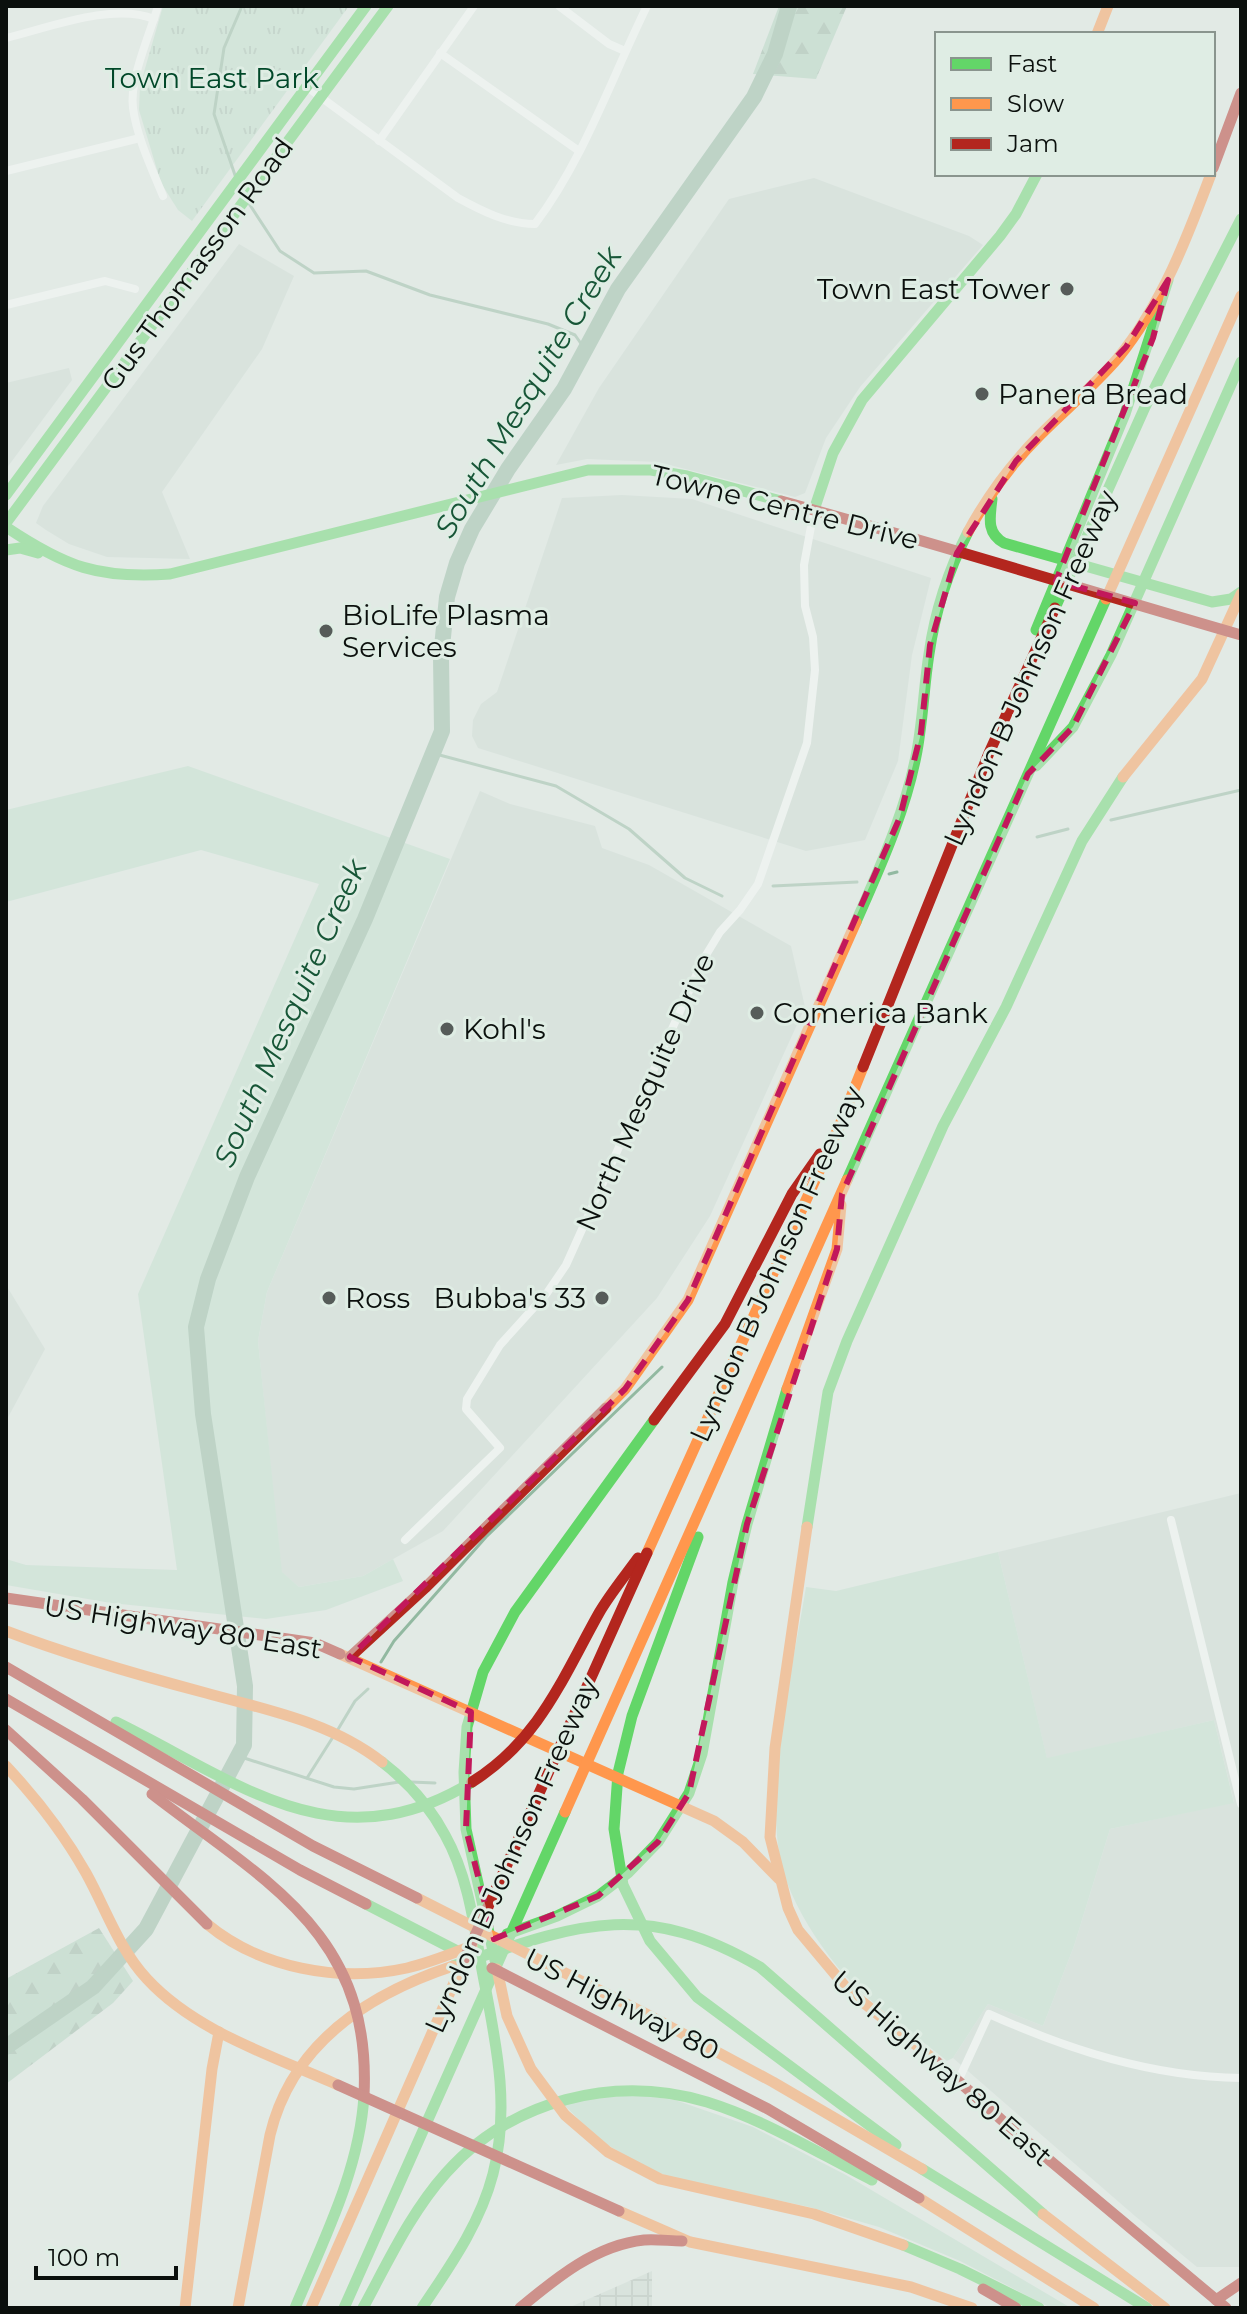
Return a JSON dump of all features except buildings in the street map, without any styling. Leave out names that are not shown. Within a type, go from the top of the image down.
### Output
[{"type":"main road","name":"Gus Thomasson Road","points":[[6,495],[366,6]]},
{"type":"main road","name":"Gus Thomasson Road","points":[[6,525],[388,6]]},
{"type":"main road","points":[[1098,32],[1108,6]]},
{"type":"main road","points":[[1215,163],[1241,93]]},
{"type":"main road","name":"North Mesquite Drive","points":[[814,510],[827,463],[842,430],[862,400],[1000,236],[1016,214],[1036,176]]},
{"type":"main road","name":"Lyndon B Johnson Freeway","points":[[350,1657],[425,1588],[625,1389],[688,1300],[828,988],[900,817],[911,783],[921,733],[930,645],[957,553],[993,492],[1022,455],[1094,385],[1126,347],[1168,280],[1210,176]]},
{"type":"main road","name":"Lyndon B Johnson Freeway","points":[[311,2308],[463,1961],[839,1127],[989,753],[1145,407],[1241,219]]},
{"type":"main road","points":[[989,753],[1108,458],[1153,338],[1168,280]]},
{"type":"main road","name":"Lyndon B Johnson Freeway","points":[[344,2308],[1241,296]]},
{"type":"main road","points":[[110,355],[124,365]]},
{"type":"main road","points":[[1028,774],[1073,727],[1086,703],[1147,577],[1241,362]]},
{"type":"main road","name":"Towne Centre Drive","points":[[6,525],[47,554],[109,577],[137,578],[170,574],[588,470],[651,470],[687,476],[814,510],[1241,635]]},
{"type":"main road","points":[[993,492],[988,518],[997,539],[1043,555],[1212,602],[1231,599],[1241,593]]},
{"type":"main road","points":[[6,550],[20,548],[47,554]]},
{"type":"main road","points":[[780,1880],[770,1837],[775,1748],[828,1392],[853,1327],[943,1126],[1006,1007],[1082,841],[1117,784],[1202,679],[1241,593]]},
{"type":"main road","points":[[839,1127],[792,1194],[725,1324],[527,1595],[483,1672],[467,1727],[464,1772],[466,1829],[507,2016],[523,2056],[540,2087],[570,2122],[599,2147],[632,2167],[663,2180],[777,2205],[872,2233],[941,2258],[1039,2308]]},
{"type":"main road","points":[[6,1730],[72,1787],[195,1914],[248,1952],[274,1961],[360,1972],[398,1970],[512,1933],[598,1896],[628,1873],[658,1842],[689,1793],[702,1754],[733,1582],[747,1524],[774,1427],[837,1249],[842,1194]]},
{"type":"main road","points":[[728,1450],[686,1574],[636,1700],[616,1769],[614,1837],[626,1893],[651,1945],[697,1997],[945,2182]]},
{"type":"main road","points":[[6,1667],[60,1699],[120,1724],[194,1772],[311,1813],[367,1817],[392,1814],[453,1795],[501,1762],[539,1720],[601,1610],[659,1528]]},
{"type":"main road","name":"US Highway 80 East","points":[[6,1598],[315,1643],[714,1821],[743,1842],[780,1880],[798,1930],[849,1991],[959,2079],[1004,2122],[1221,2304]]},
{"type":"main road","points":[[6,1631],[71,1655],[290,1715],[327,1729],[358,1744],[398,1775],[435,1819],[461,1873],[497,2042],[502,2102],[500,2139],[491,2181],[474,2225],[422,2308]]},
{"type":"main road","points":[[6,1699],[115,1764],[174,1805],[297,1907],[321,1937],[350,1990],[364,2045],[365,2107],[355,2154],[295,2308]]},
{"type":"main road","points":[[6,1766],[57,1826],[134,1962],[167,1997],[219,2032],[690,2242]]},
{"type":"main road","name":"US Highway 80","points":[[194,1772],[241,1806],[427,1905],[712,2049],[945,2182],[1147,2308]]},
{"type":"main road","name":"US Highway 80","points":[[174,1805],[768,2109],[1094,2308]]},
{"type":"main road","points":[[238,2308],[270,2129],[281,2099],[325,2040],[365,2005],[394,1988],[465,1961],[574,1927],[615,1923],[655,1926],[707,1941],[744,1957],[779,1982],[1037,2210],[1165,2308]]},
{"type":"main road","points":[[185,2308],[212,2069],[219,2032]]},
{"type":"main road","points":[[363,2308],[419,2209],[464,2153],[517,2118],[585,2094],[651,2090],[707,2102],[790,2138],[882,2185],[915,2196]]},
{"type":"main road","points":[[872,2233],[1016,2308]]},
{"type":"main road","points":[[520,2308],[553,2280],[598,2253],[644,2240],[690,2242],[911,2287],[947,2303],[972,2308]]},
{"type":"main road","points":[[1221,2304],[1241,2283]]},
{"type":"street","points":[[158,6],[135,84],[133,106],[140,138],[163,196]]},
{"type":"street","points":[[379,141],[474,6]]},
{"type":"street","points":[[559,6],[609,44],[625,51]]},
{"type":"street","points":[[307,87],[458,198],[483,212],[521,224],[535,224],[554,198],[579,151],[647,6]]},
{"type":"street","points":[[6,38],[118,13],[140,13],[154,19]]},
{"type":"street","points":[[440,53],[579,151]]},
{"type":"street","points":[[6,171],[140,138]]},
{"type":"street","points":[[6,305],[105,281],[135,289]]},
{"type":"street","name":"North Mesquite Drive","points":[[405,1540],[500,1448],[466,1409],[467,1399],[500,1345],[547,1293],[566,1265],[703,960],[720,932],[758,884],[807,743],[813,707],[813,637],[805,606],[804,565],[814,510]]},
{"type":"street","points":[[1171,1520],[1241,1804]]},
{"type":"street","points":[[959,2079],[989,2014],[1088,2053],[1142,2068],[1195,2076],[1241,2078]]},
{"type":"highlighted area","points":[[1168,280],[1153,338],[1056,581],[1135,603],[1073,727],[1028,774],[842,1194],[837,1249],[747,1524],[689,1793],[658,1842],[598,1896],[494,1939],[466,1829],[471,1712],[350,1657],[625,1389],[688,1300],[900,817],[921,733],[930,645],[957,553],[1016,461],[1126,347]]},
{"type":"shaded area","points":[[814,178],[969,236],[983,245],[860,387],[826,438],[805,493],[795,497],[658,462],[587,459],[556,465],[599,388],[729,199]]},
{"type":"shaded area","points":[[239,244],[294,276],[262,349],[162,492],[190,559],[107,557],[69,544],[36,523],[43,506]]},
{"type":"shaded area","points":[[69,368],[72,380],[6,469],[6,383]]},
{"type":"shaded area","points":[[622,495],[692,499],[931,578],[912,655],[898,761],[865,840],[806,851],[478,748],[472,736],[473,720],[481,704],[497,692],[562,498]]},
{"type":"shaded area","points":[[480,791],[510,804],[595,826],[602,848],[649,865],[791,946],[805,1007],[710,1216],[657,1298],[443,1531],[363,1576],[299,1587],[281,1572],[258,1341],[267,1292]]},
{"type":"shaded area","points":[[6,1285],[45,1349],[6,1421]]},
{"type":"shaded area","points":[[1241,1493],[1241,2267],[1197,2267],[953,2058],[988,2004],[1043,2026],[1074,1946],[1110,1829],[1234,1802],[1214,1720],[1047,1759],[998,1552]]},
{"type":"shaded area","points":[[652,2271],[652,2308],[568,2308]]},
{"type":"green space","name":"Town East Park","points":[[163,6],[349,6],[192,221],[178,210],[161,183],[139,110],[140,86]]},
{"type":"green space","points":[[779,6],[847,6],[816,79],[753,74]]},
{"type":"green space","points":[[188,766],[450,859],[267,1292],[258,1341],[282,1572],[299,1587],[363,1576],[393,1559],[403,1581],[326,1610],[266,1619],[111,1603],[6,1585],[6,1559],[26,1565],[177,1570],[138,1294],[319,884],[201,850],[6,902],[6,810]]},
{"type":"green space","points":[[998,1552],[1047,1758],[1214,1720],[1234,1803],[1110,1829],[1074,1946],[1043,2026],[988,2004],[953,2058],[947,2061],[855,1986],[808,1926],[783,1871],[777,1840],[778,1768],[787,1692],[806,1587],[836,1591]]},
{"type":"green space","points":[[99,1928],[133,1981],[113,2003],[6,2084],[6,1979]]},
{"type":"green space","points":[[638,2095],[675,2100],[753,2127],[846,2175],[1071,2308],[1051,2308],[960,2261],[879,2227],[809,2207],[670,2177],[645,2167],[601,2141],[564,2105],[593,2098]]},
{"type":"waterway","points":[[236,178],[214,114],[224,48],[242,6]]},
{"type":"waterway","name":"South Mesquite Creek","points":[[6,2047],[93,1987],[146,1929],[244,1745],[245,1686],[203,1414],[196,1327],[208,1279],[247,1177],[365,919],[442,731],[441,657],[447,597],[472,529],[508,469],[564,389],[618,289],[754,97],[775,54],[789,6]]},
{"type":"waterway","points":[[248,202],[280,251],[314,273],[366,271],[430,295],[548,324],[575,335],[582,345],[583,359]]},
{"type":"waterway","points":[[432,753],[556,786],[629,829],[685,878],[722,896]]},
{"type":"waterway","points":[[1111,820],[1241,790]]},
{"type":"waterway","points":[[1037,837],[1068,829]]},
{"type":"waterway","points":[[889,874],[897,872]]},
{"type":"waterway","points":[[773,886],[857,882]]},
{"type":"waterway","points":[[381,1662],[394,1641],[486,1537],[662,1367]]},
{"type":"waterway","points":[[337,1731],[355,1701],[368,1689]]},
{"type":"waterway","points":[[307,1778],[333,1737]]},
{"type":"waterway","points":[[238,1756],[334,1787],[354,1789],[399,1782]]},
{"type":"waterway","points":[[411,1782],[435,1783]]},
{"type":"traffic: fast","points":[[6,495],[366,6]]},
{"type":"traffic: fast","points":[[6,523],[388,6]]},
{"type":"traffic: fast","points":[[814,510],[833,453],[862,400],[1000,236],[1016,214],[1036,176]]},
{"type":"traffic: fast","points":[[1055,608],[1145,407],[1241,219]]},
{"type":"traffic: fast","points":[[1036,630],[1125,414],[1168,280]]},
{"type":"traffic: fast","points":[[1036,766],[1073,727],[1111,655],[1241,362]]},
{"type":"traffic: fast","points":[[6,527],[65,561],[102,572],[145,575],[170,574],[588,470],[651,470],[687,476],[781,501]]},
{"type":"traffic: fast","points":[[992,499],[992,529],[1004,543],[1212,602],[1231,599],[1241,592]]},
{"type":"traffic: fast","points":[[856,922],[906,795],[917,751],[935,622],[948,576],[968,532]]},
{"type":"traffic: fast","points":[[6,550],[20,548],[38,553]]},
{"type":"traffic: fast","points":[[847,1180],[1106,599]]},
{"type":"traffic: fast","points":[[807,1527],[828,1392],[847,1341],[943,1126],[1006,1007],[1082,841],[1123,777]]},
{"type":"traffic: fast","points":[[507,1934],[557,1916],[598,1896],[628,1873],[658,1842],[689,1793],[702,1754],[733,1582],[747,1524],[787,1389]]},
{"type":"traffic: fast","points":[[497,1969],[466,1829],[464,1772],[467,1727],[483,1672],[515,1612],[654,1420]]},
{"type":"traffic: fast","points":[[698,1537],[632,1716],[618,1773],[614,1829],[623,1885],[650,1941],[697,1997],[896,2145]]},
{"type":"traffic: fast","points":[[116,1722],[246,1789],[288,1806],[331,1815],[376,1816],[422,1806],[472,1782]]},
{"type":"traffic: fast","points":[[382,1762],[425,1805],[445,1835],[459,1867],[473,1918],[492,2021],[501,2097],[498,2148],[487,2192],[463,2244],[422,2308]]},
{"type":"traffic: fast","points":[[344,2308],[565,1812]]},
{"type":"traffic: fast","points":[[366,1904],[463,1954]]},
{"type":"traffic: fast","points":[[453,1966],[535,1939],[607,1925],[642,1925],[679,1932],[718,1945],[760,1967],[1043,2214]]},
{"type":"traffic: fast","points":[[363,2308],[411,2221],[446,2173],[472,2148],[501,2127],[533,2111],[566,2100],[601,2093],[636,2091],[672,2094],[707,2102],[770,2127],[872,2180]]},
{"type":"traffic: fast","points":[[295,2308],[348,2177],[361,2123],[364,2095]]},
{"type":"traffic: fast","points":[[922,2169],[1147,2308]]},
{"type":"traffic: fast","points":[[903,2245],[1039,2308]]},
{"type":"traffic: slow","points":[[1098,32],[1108,6]]},
{"type":"traffic: slow","points":[[968,532],[1019,457],[1090,388],[1134,337],[1172,270],[1210,176]]},
{"type":"traffic: slow","points":[[1106,599],[1241,296]]},
{"type":"traffic: slow","points":[[1123,777],[1202,679],[1241,594]]},
{"type":"traffic: slow","points":[[606,1408],[625,1389],[688,1300],[856,922]]},
{"type":"traffic: slow","points":[[647,1553],[839,1127],[863,1067]]},
{"type":"traffic: slow","points":[[565,1812],[847,1180]]},
{"type":"traffic: slow","points":[[787,1389],[837,1249],[841,1205]]},
{"type":"traffic: slow","points":[[807,1527],[775,1748],[770,1837],[788,1908],[798,1930],[849,1991],[937,2062]]},
{"type":"traffic: slow","points":[[6,1631],[105,1665],[298,1719],[342,1737],[382,1762]]},
{"type":"traffic: slow","points":[[340,1654],[714,1821],[743,1842],[779,1879]]},
{"type":"traffic: slow","points":[[6,1766],[69,1844],[121,1942],[147,1979],[188,2014],[212,2028],[338,2085]]},
{"type":"traffic: slow","points":[[417,1898],[652,2017],[773,2082],[922,2169]]},
{"type":"traffic: slow","points":[[207,1924],[251,1952],[301,1968],[328,1972],[355,1974],[407,1968],[472,1946]]},
{"type":"traffic: slow","points":[[311,2308],[465,1958]]},
{"type":"traffic: slow","points":[[238,2308],[270,2135],[281,2102],[296,2074],[315,2048],[338,2026],[364,2008],[392,1991],[453,1966]]},
{"type":"traffic: slow","points":[[497,1969],[507,2016],[531,2069],[565,2115],[608,2152],[660,2179],[814,2214],[903,2245]]},
{"type":"traffic: slow","points":[[185,2308],[212,2069],[219,2032]]},
{"type":"traffic: slow","points":[[919,2198],[1094,2308]]},
{"type":"traffic: slow","points":[[619,2211],[690,2242],[911,2287],[972,2308]]},
{"type":"traffic: slow","points":[[1043,2214],[1165,2308]]},
{"type":"traffic: jam","points":[[1215,163],[1241,93]]},
{"type":"traffic: jam","points":[[781,501],[1241,635]]},
{"type":"traffic: jam","points":[[863,1067],[989,753],[1055,608]]},
{"type":"traffic: jam","points":[[654,1420],[725,1324],[792,1194],[820,1154]]},
{"type":"traffic: jam","points":[[350,1657],[425,1588],[606,1408]]},
{"type":"traffic: jam","points":[[465,1958],[647,1553]]},
{"type":"traffic: jam","points":[[472,1782],[515,1747],[532,1727],[603,1606],[638,1558]]},
{"type":"traffic: jam","points":[[6,1598],[315,1643],[340,1654]]},
{"type":"traffic: jam","points":[[6,1667],[313,1846],[417,1898]]},
{"type":"traffic: jam","points":[[6,1699],[300,1870],[366,1904]]},
{"type":"traffic: jam","points":[[6,1730],[82,1799],[207,1924]]},
{"type":"traffic: jam","points":[[152,1794],[270,1884],[303,1916],[330,1951],[350,1991],[362,2039],[364,2095]]},
{"type":"traffic: jam","points":[[492,1968],[768,2109],[919,2198]]},
{"type":"traffic: jam","points":[[937,2062],[1226,2308]]},
{"type":"traffic: jam","points":[[338,2085],[619,2211]]},
{"type":"traffic: jam","points":[[520,2308],[562,2275],[609,2249],[644,2240],[682,2241]]},
{"type":"traffic: jam","points":[[1216,2300],[1241,2283]]},
{"type":"traffic: jam","points":[[983,2289],[1016,2308]]},
{"type":"place","name":"Town East Tower","points":[[1067,289]]},
{"type":"place","name":"Panera Bread","points":[[982,394]]},
{"type":"place","name":"BioLife Plasma Services","points":[[326,631]]},
{"type":"place","name":"Comerica Bank","points":[[757,1013]]},
{"type":"place","name":"Kohl's","points":[[447,1029]]},
{"type":"place","name":"Ross","points":[[329,1298]]},
{"type":"place","name":"Bubba's 33","points":[[602,1298]]}]
